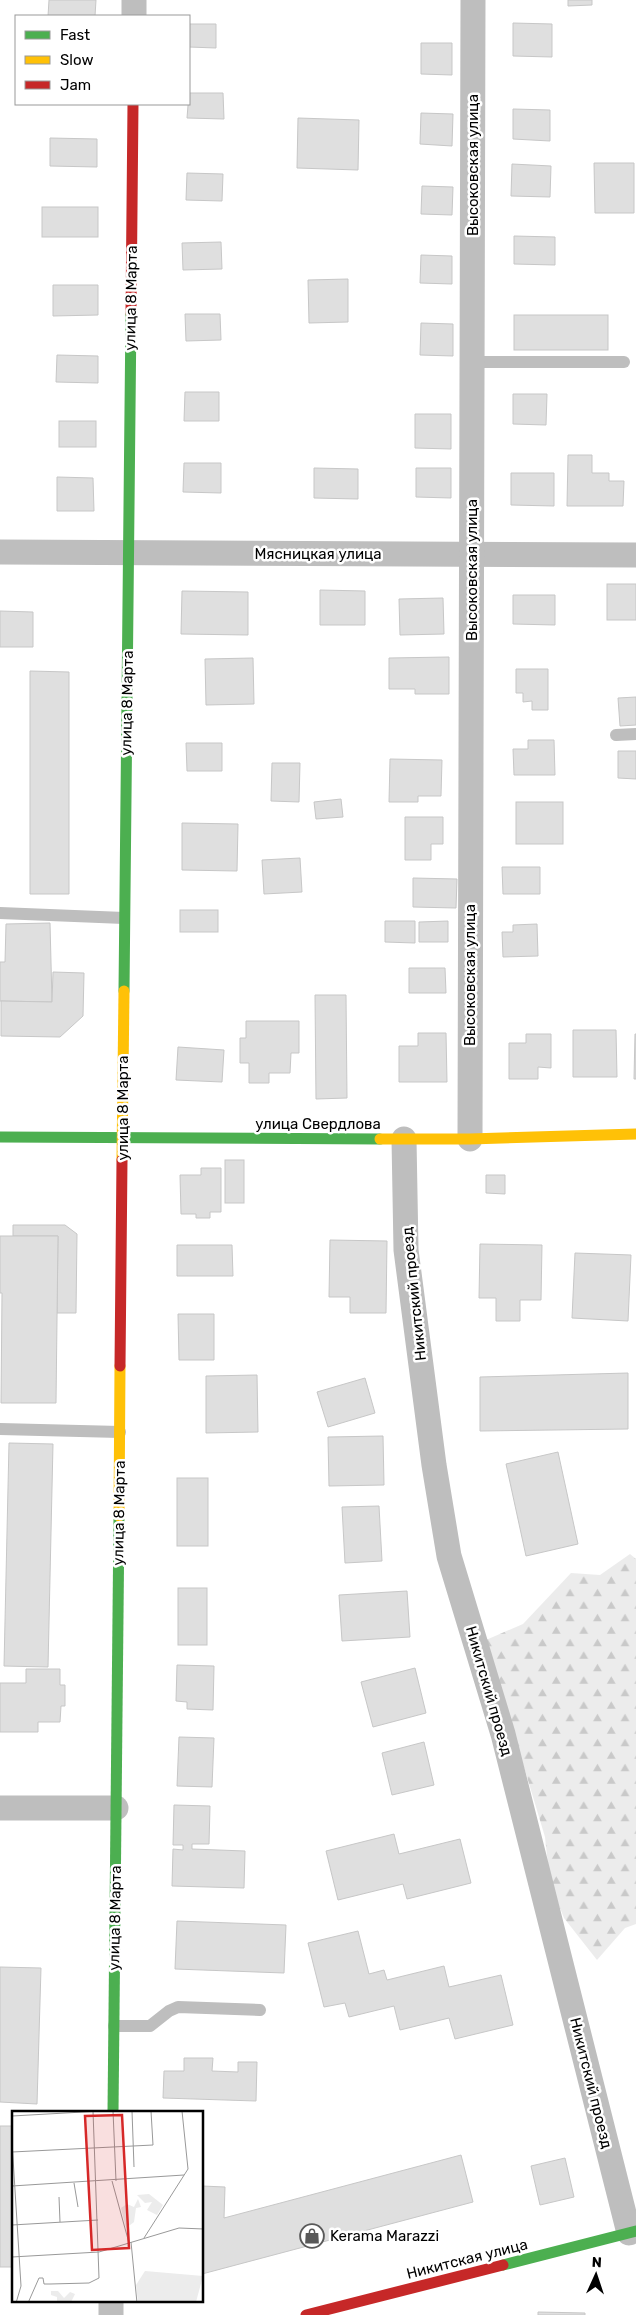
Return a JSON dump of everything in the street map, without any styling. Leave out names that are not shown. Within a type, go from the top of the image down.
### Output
[{"type":"street","points":[[134,0],[134,15]]},
{"type":"street","name":"Высоковская улица","points":[[470,1139],[473,0]]},
{"type":"street","name":"улица 8 Марта","points":[[113,2111],[133,105]]},
{"type":"street","name":"Мясницкая улица","points":[[0,552],[636,555]]},
{"type":"street","name":"улица Свердлова","points":[[0,1137],[470,1139],[636,1134]]},
{"type":"street","name":"Никитский проезд","points":[[404,1139],[406,1250],[434,1465],[449,1556],[503,1734],[633,2232]]},
{"type":"street","points":[[0,1808],[116,1808]]},
{"type":"street","name":"Никитская улица","points":[[306,2315],[633,2232]]},
{"type":"street","points":[[111,2302],[111,2315]]},
{"type":"lane","points":[[472,362],[624,362]]},
{"type":"lane","points":[[616,735],[636,734]]},
{"type":"lane","points":[[0,913],[124,918]]},
{"type":"lane","points":[[0,1429],[120,1432]]},
{"type":"lane","points":[[114,2026],[150,2026],[169,2011],[178,2008],[260,2010]]},
{"type":"green space","points":[[630,1554],[636,1559],[636,1924],[625,1928],[597,1960],[564,1918],[550,1883],[545,1837],[486,1640],[523,1624],[571,1573],[600,1575]]},
{"type":"building","points":[[49,0],[96,0],[95,15],[48,15]]},
{"type":"building","points":[[568,0],[592,0],[592,5],[568,6]]},
{"type":"building","points":[[513,23],[552,24],[552,57],[513,56]]},
{"type":"building","points":[[190,24],[216,24],[216,48],[190,47]]},
{"type":"building","points":[[421,43],[452,43],[452,75],[421,74]]},
{"type":"building","points":[[190,93],[223,93],[224,119],[187,118]]},
{"type":"building","points":[[513,109],[550,110],[550,141],[513,139]]},
{"type":"building","points":[[421,113],[453,114],[452,146],[420,144]]},
{"type":"building","points":[[298,118],[359,120],[358,170],[297,168]]},
{"type":"building","points":[[50,138],[97,139],[97,167],[50,166]]},
{"type":"building","points":[[594,163],[634,163],[634,213],[595,213]]},
{"type":"building","points":[[512,164],[551,166],[550,197],[511,196]]},
{"type":"building","points":[[187,173],[223,174],[222,201],[186,200]]},
{"type":"building","points":[[422,186],[453,187],[452,215],[421,214]]},
{"type":"building","points":[[42,207],[98,207],[98,237],[42,237]]},
{"type":"building","points":[[514,236],[555,237],[555,265],[514,264]]},
{"type":"building","points":[[221,242],[222,269],[183,270],[182,243]]},
{"type":"building","points":[[421,255],[452,256],[452,284],[420,283]]},
{"type":"building","points":[[348,279],[348,322],[309,323],[308,280]]},
{"type":"building","points":[[53,285],[98,285],[98,315],[53,316]]},
{"type":"building","points":[[185,314],[220,314],[221,340],[186,341]]},
{"type":"building","points":[[514,315],[608,315],[608,350],[514,350]]},
{"type":"building","points":[[421,323],[453,324],[453,356],[420,355]]},
{"type":"building","points":[[57,355],[98,356],[98,383],[56,382]]},
{"type":"building","points":[[185,392],[219,392],[219,421],[184,421]]},
{"type":"building","points":[[513,394],[547,394],[546,425],[513,424]]},
{"type":"building","points":[[415,414],[451,414],[451,449],[415,448]]},
{"type":"building","points":[[59,421],[96,421],[96,447],[59,447]]},
{"type":"building","points":[[568,455],[592,455],[592,473],[609,473],[609,481],[624,481],[623,506],[567,506]]},
{"type":"building","points":[[184,463],[221,463],[221,493],[183,492]]},
{"type":"building","points":[[314,468],[358,469],[358,499],[314,498]]},
{"type":"building","points":[[416,468],[451,468],[451,498],[416,497]]},
{"type":"building","points":[[511,473],[554,473],[554,506],[511,505]]},
{"type":"building","points":[[57,477],[93,478],[94,511],[57,511]]},
{"type":"building","points":[[607,584],[636,584],[636,620],[607,620]]},
{"type":"building","points":[[320,590],[365,591],[365,625],[320,625]]},
{"type":"building","points":[[182,591],[248,592],[248,635],[181,634]]},
{"type":"building","points":[[513,595],[555,595],[555,625],[513,624]]},
{"type":"building","points":[[443,598],[444,634],[400,635],[399,599]]},
{"type":"building","points":[[0,611],[33,612],[33,647],[0,647]]},
{"type":"building","points":[[449,657],[449,694],[415,694],[415,689],[389,689],[389,658]]},
{"type":"building","points":[[253,658],[254,704],[206,705],[205,659]]},
{"type":"building","points":[[516,669],[548,669],[548,710],[532,710],[532,701],[523,702],[523,693],[516,693]]},
{"type":"building","points":[[30,671],[69,672],[69,894],[30,894]]},
{"type":"building","points":[[636,697],[636,725],[620,726],[618,698]]},
{"type":"building","points":[[528,740],[554,740],[555,775],[514,775],[513,749],[528,749]]},
{"type":"building","points":[[186,743],[222,743],[222,771],[187,771]]},
{"type":"building","points":[[618,751],[636,751],[636,779],[618,778]]},
{"type":"building","points":[[390,759],[442,760],[441,796],[418,796],[418,802],[389,802]]},
{"type":"building","points":[[272,763],[300,763],[299,802],[271,801]]},
{"type":"building","points":[[341,799],[343,817],[316,819],[314,802]]},
{"type":"building","points":[[516,802],[563,802],[563,844],[516,844]]},
{"type":"building","points":[[405,817],[443,817],[443,844],[431,844],[431,860],[405,860]]},
{"type":"building","points":[[182,823],[238,824],[237,871],[182,870]]},
{"type":"building","points":[[300,858],[302,892],[264,894],[262,860]]},
{"type":"building","points":[[502,867],[540,867],[540,894],[503,894]]},
{"type":"building","points":[[413,878],[457,879],[456,908],[413,907]]},
{"type":"building","points":[[180,910],[218,910],[218,932],[180,932]]},
{"type":"building","points":[[385,921],[415,921],[415,943],[385,942]]},
{"type":"building","points":[[448,921],[448,942],[419,942],[419,922]]},
{"type":"building","points":[[50,923],[52,1002],[0,1001],[0,962],[5,962],[6,924]]},
{"type":"building","points":[[537,924],[538,956],[503,957],[502,932],[513,932],[513,925]]},
{"type":"building","points":[[409,968],[445,968],[446,993],[409,993]]},
{"type":"building","points":[[53,972],[84,973],[83,1016],[60,1037],[1,1036],[1,1001],[52,1002]]},
{"type":"building","points":[[315,995],[346,995],[347,1098],[316,1099]]},
{"type":"building","points":[[246,1021],[299,1021],[299,1053],[291,1053],[290,1073],[269,1073],[269,1083],[249,1083],[249,1063],[240,1063],[240,1038],[246,1038]]},
{"type":"building","points":[[573,1030],[616,1030],[617,1077],[573,1077]]},
{"type":"building","points":[[418,1033],[446,1033],[447,1082],[399,1082],[399,1046],[418,1046]]},
{"type":"building","points":[[526,1034],[551,1034],[551,1068],[538,1067],[538,1079],[509,1079],[509,1043],[526,1043]]},
{"type":"building","points":[[635,1034],[636,1079],[634,1079]]},
{"type":"building","points":[[178,1047],[224,1050],[222,1082],[176,1080]]},
{"type":"building","points":[[225,1160],[244,1160],[244,1203],[225,1203]]},
{"type":"building","points":[[201,1168],[221,1168],[221,1212],[210,1212],[210,1218],[196,1218],[196,1214],[181,1214],[180,1175],[201,1175]]},
{"type":"building","points":[[486,1175],[505,1175],[505,1194],[486,1193]]},
{"type":"building","points":[[13,1225],[65,1225],[77,1234],[76,1313],[57,1313],[58,1236],[13,1236]]},
{"type":"building","points":[[0,1236],[58,1236],[56,1403],[1,1403],[2,1293],[0,1293]]},
{"type":"building","points":[[330,1240],[387,1241],[386,1313],[350,1313],[350,1297],[329,1297]]},
{"type":"building","points":[[480,1244],[542,1245],[541,1300],[520,1300],[520,1321],[496,1321],[496,1298],[479,1298]]},
{"type":"building","points":[[177,1245],[232,1245],[233,1276],[177,1276]]},
{"type":"building","points":[[575,1253],[631,1255],[628,1321],[572,1318]]},
{"type":"building","points":[[178,1314],[214,1314],[214,1360],[179,1360]]},
{"type":"building","points":[[628,1373],[628,1429],[480,1431],[480,1377]]},
{"type":"building","points":[[257,1375],[258,1432],[206,1433],[206,1376]]},
{"type":"building","points":[[365,1378],[375,1413],[328,1427],[317,1392]]},
{"type":"building","points":[[383,1436],[384,1485],[329,1486],[328,1437]]},
{"type":"building","points":[[9,1443],[53,1444],[48,1667],[4,1666]]},
{"type":"building","points":[[558,1452],[578,1544],[526,1556],[506,1464]]},
{"type":"building","points":[[177,1478],[208,1478],[208,1546],[177,1546]]},
{"type":"building","points":[[379,1506],[382,1561],[345,1563],[342,1507]]},
{"type":"building","points":[[178,1588],[207,1588],[207,1645],[178,1645]]},
{"type":"building","points":[[407,1591],[410,1637],[342,1641],[339,1595]]},
{"type":"building","points":[[177,1665],[214,1666],[213,1710],[187,1709],[187,1702],[176,1701]]},
{"type":"building","points":[[415,1668],[426,1713],[373,1727],[361,1682]]},
{"type":"building","points":[[26,1669],[60,1669],[60,1685],[65,1685],[65,1706],[61,1706],[60,1722],[38,1722],[38,1732],[0,1732],[0,1683],[26,1683]]},
{"type":"building","points":[[179,1737],[214,1738],[212,1787],[177,1786]]},
{"type":"building","points":[[424,1742],[434,1785],[392,1795],[382,1753]]},
{"type":"building","points":[[174,1805],[210,1806],[209,1844],[192,1844],[192,1849],[245,1851],[244,1888],[172,1886],[173,1849],[183,1850],[183,1845],[173,1845]]},
{"type":"building","points":[[394,1834],[399,1854],[460,1839],[471,1883],[407,1899],[403,1884],[338,1900],[326,1851]]},
{"type":"building","points":[[177,1921],[286,1925],[284,1973],[175,1969]]},
{"type":"building","points":[[358,1931],[369,1974],[384,1970],[387,1980],[444,1966],[449,1987],[501,1975],[513,2025],[455,2039],[449,2018],[400,2030],[394,2006],[349,2017],[345,2003],[324,2007],[308,1943]]},
{"type":"building","points":[[0,1967],[41,1968],[37,2104],[0,2102]]},
{"type":"building","points":[[184,2058],[213,2058],[212,2071],[238,2072],[238,2062],[257,2062],[256,2101],[163,2098],[164,2071],[184,2071]]},
{"type":"building","points":[[0,2126],[12,2126],[12,2267],[0,2267]]},
{"type":"building","points":[[461,2155],[473,2202],[204,2273],[204,2186],[225,2187],[224,2218]]},
{"type":"building","points":[[565,2158],[574,2197],[540,2205],[531,2166]]},
{"type":"building","points":[[538,2312],[585,2313],[585,2315],[538,2315]]},
{"type":"traffic: fast","points":[[124,991],[131,313]]},
{"type":"traffic: fast","points":[[0,1137],[380,1139]]},
{"type":"traffic: fast","points":[[113,2111],[119,1516]]},
{"type":"traffic: fast","points":[[503,2265],[636,2231]]},
{"type":"traffic: slow","points":[[122,1160],[124,991]]},
{"type":"traffic: slow","points":[[380,1139],[470,1139],[636,1134]]},
{"type":"traffic: slow","points":[[119,1516],[120,1366]]},
{"type":"traffic: jam","points":[[131,313],[133,105]]},
{"type":"traffic: jam","points":[[120,1366],[122,1160]]},
{"type":"traffic: jam","points":[[306,2315],[503,2265]]},
{"type":"place","name":"Kerama Marazzi","points":[[312,2236]]}]
